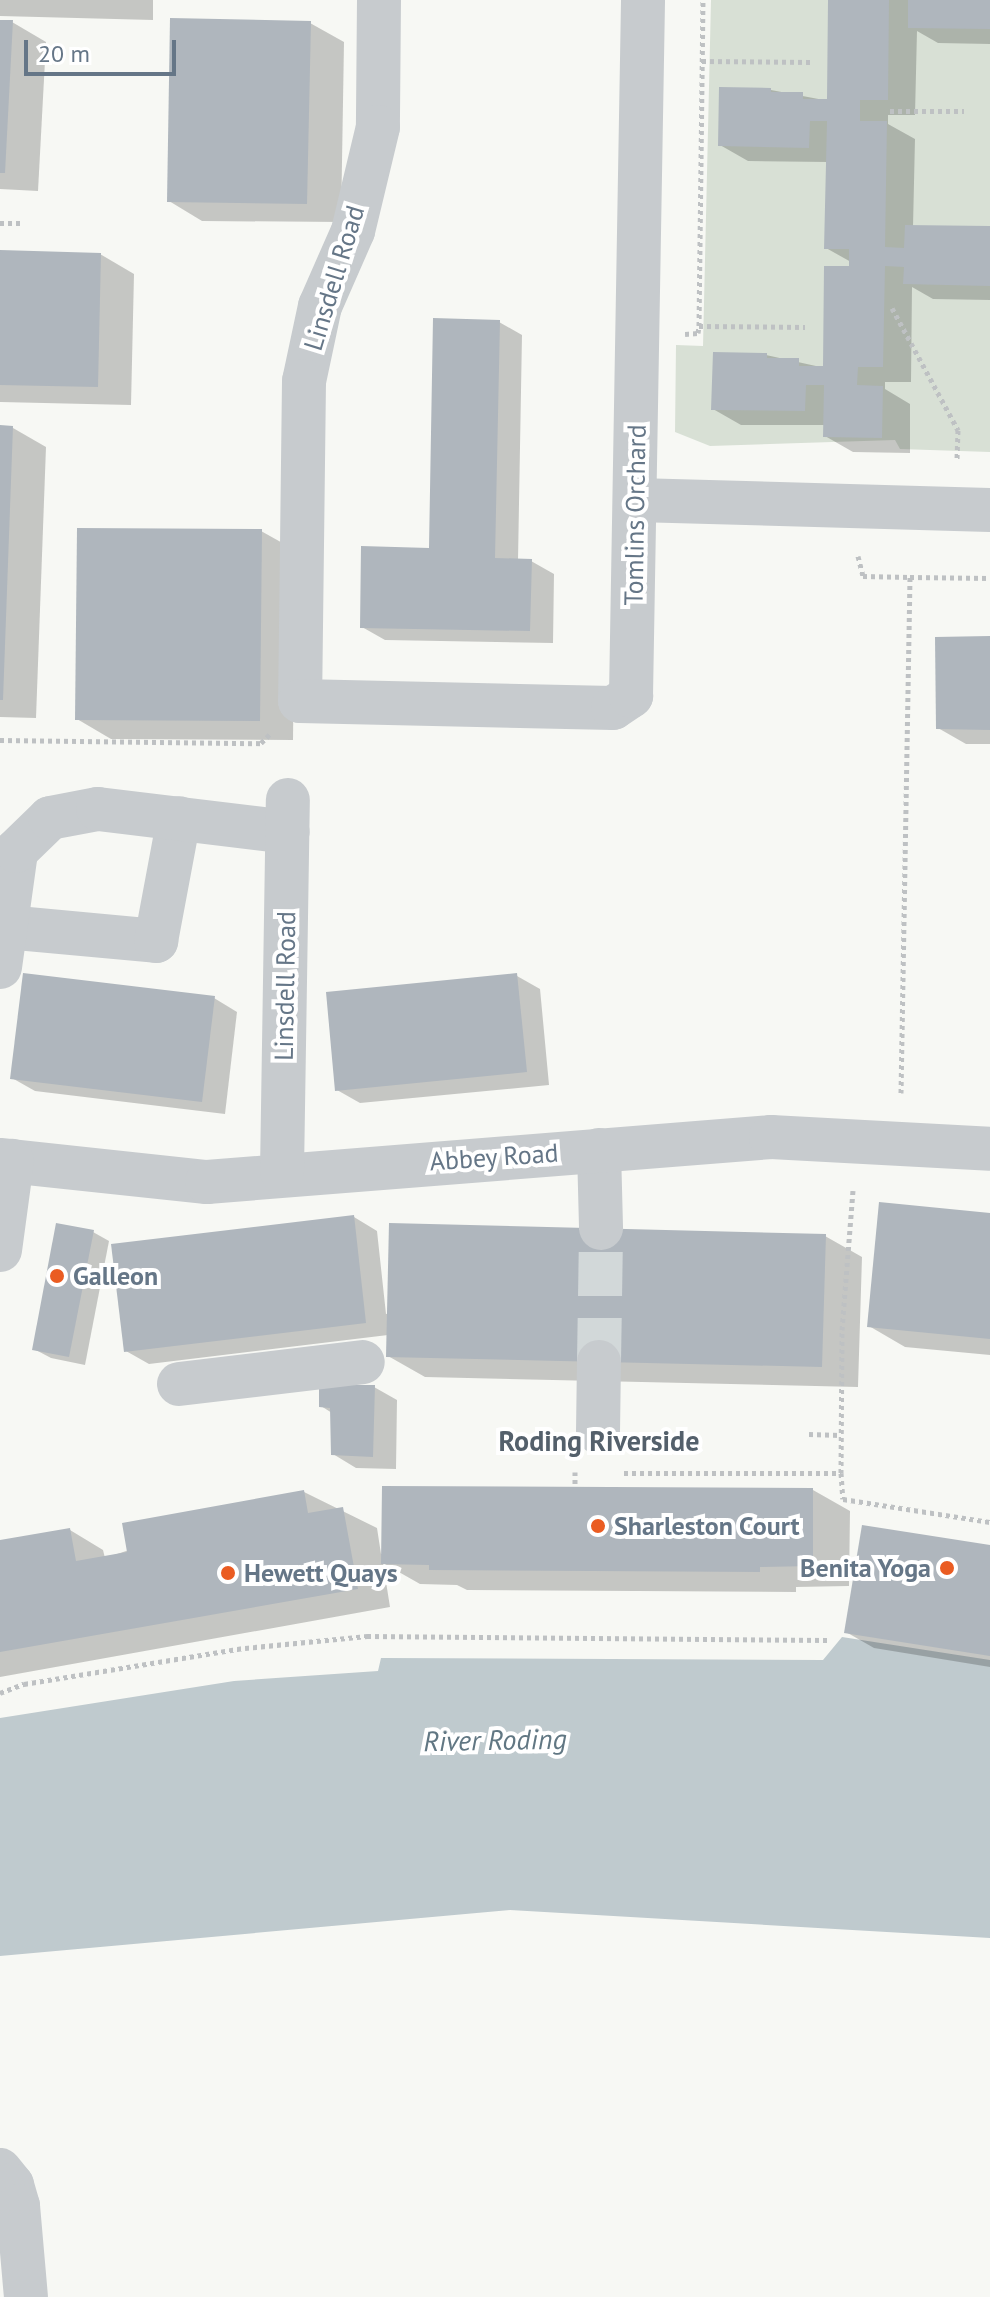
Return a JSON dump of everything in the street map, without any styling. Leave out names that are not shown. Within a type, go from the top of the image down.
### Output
[{"type":"street","name":"Linsdell Road","points":[[300,701],[304,381],[320,306],[353,231],[378,127],[379,0]]},
{"type":"street","name":"Tomlins Orchard","points":[[300,701],[613,708],[631,696],[643,0]]},
{"type":"street","points":[[636,500],[990,510]]},
{"type":"street","points":[[98,809],[179,818],[156,941],[3,947],[16,851],[50,818],[98,809]]},
{"type":"street","name":"Linsdell Road","points":[[179,818],[288,816],[282,1172]]},
{"type":"street","name":"Abbey Road","points":[[6,1161],[207,1182],[282,1172],[771,1137],[990,1149]]},
{"type":"street","points":[[599,1150],[601,1228]]},
{"type":"street","points":[[0,1250],[6,1161]]},
{"type":"street","points":[[179,1384],[363,1362]]},
{"type":"street","points":[[598,1459],[599,1362]]},
{"type":"street","points":[[0,2170],[12,2185],[18,2206],[26,2297]]},
{"type":"path","points":[[673,334],[698,333],[699,326],[703,0]]},
{"type":"path","points":[[702,61],[810,62]]},
{"type":"path","points":[[890,111],[964,111]]},
{"type":"path","points":[[0,223],[23,223]]},
{"type":"path","points":[[892,308],[958,430],[957,460]]},
{"type":"path","points":[[699,326],[805,327]]},
{"type":"path","points":[[942,460],[968,460]]},
{"type":"path","points":[[914,1094],[898,1092],[910,577],[990,578]]},
{"type":"path","points":[[0,740],[261,743],[300,701]]},
{"type":"path","points":[[856,1143],[842,1330],[840,1435],[843,1499],[990,1522]]},
{"type":"path","points":[[809,1434],[840,1435]]},
{"type":"path","points":[[575,1473],[598,1459],[841,1473]]},
{"type":"path","points":[[0,1693],[24,1684],[245,1648],[376,1636],[828,1640]]},
{"type":"shaded area","points":[[711,0],[990,0],[990,452],[900,449],[895,440],[710,446],[675,432],[676,345],[703,346]]},
{"type":"water","name":"River Roding","points":[[842,1637],[990,1660],[990,1938],[510,1910],[0,1956],[0,1718],[234,1681],[378,1671],[381,1658],[823,1660]]},
{"type":"building","points":[[828,0],[889,0],[888,100],[860,100],[860,121],[887,121],[885,247],[904,248],[905,225],[990,226],[990,286],[903,284],[904,267],[885,266],[883,367],[858,367],[857,385],[883,386],[882,438],[823,437],[824,385],[806,385],[805,411],[711,410],[713,352],[767,353],[767,358],[799,358],[799,366],[823,366],[824,266],[849,266],[849,249],[824,249],[827,121],[810,121],[809,148],[718,146],[719,87],[771,88],[771,92],[803,92],[803,99],[827,99]]},
{"type":"building","points":[[908,0],[990,0],[990,29],[908,28]]},
{"type":"building","points":[[170,18],[311,21],[307,204],[167,202]]},
{"type":"building","points":[[0,20],[13,20],[5,173],[0,173]]},
{"type":"building","points":[[0,250],[101,253],[98,387],[0,385]]},
{"type":"building","points":[[433,318],[500,320],[495,558],[532,559],[530,631],[360,628],[361,546],[429,548]]},
{"type":"building","points":[[0,425],[13,426],[3,700],[0,700]]},
{"type":"building","points":[[77,528],[262,529],[260,721],[75,720]]},
{"type":"building","points":[[990,636],[990,730],[936,729],[935,637]]},
{"type":"building","points":[[23,973],[215,996],[202,1102],[10,1079]]},
{"type":"building","points":[[517,973],[527,1072],[335,1091],[326,992]]},
{"type":"building","points":[[879,1202],[990,1213],[990,1339],[867,1327]]},
{"type":"building","points":[[354,1215],[366,1323],[124,1352],[111,1244]]},
{"type":"building","points":[[56,1223],[94,1230],[69,1357],[32,1350]]},
{"type":"building","points":[[389,1223],[826,1234],[822,1367],[386,1357]]},
{"type":"building","points":[[319,1385],[375,1385],[373,1457],[331,1455],[330,1408],[319,1407]]},
{"type":"building","name":"Sharleston Court","points":[[382,1486],[813,1488],[813,1566],[760,1567],[760,1572],[429,1570],[429,1565],[381,1564]]},
{"type":"building","name":"Hewett Quays","points":[[304,1490],[308,1513],[343,1507],[358,1589],[0,1652],[0,1540],[70,1528],[76,1561],[127,1552],[122,1523]]},
{"type":"building","points":[[862,1525],[990,1545],[990,1656],[844,1633]]},
{"type":"tunnel","points":[[599,1362],[601,1228]]},
{"type":"place","name":"Galleon","points":[[57,1276]]},
{"type":"place","name":"Sharleston Court","points":[[598,1526]]},
{"type":"place","name":"Benita Yoga","points":[[947,1568]]},
{"type":"place","name":"Hewett Quays","points":[[228,1573]]},
{"type":"district","name":"Roding Riverside","points":[[599,1441]]}]
